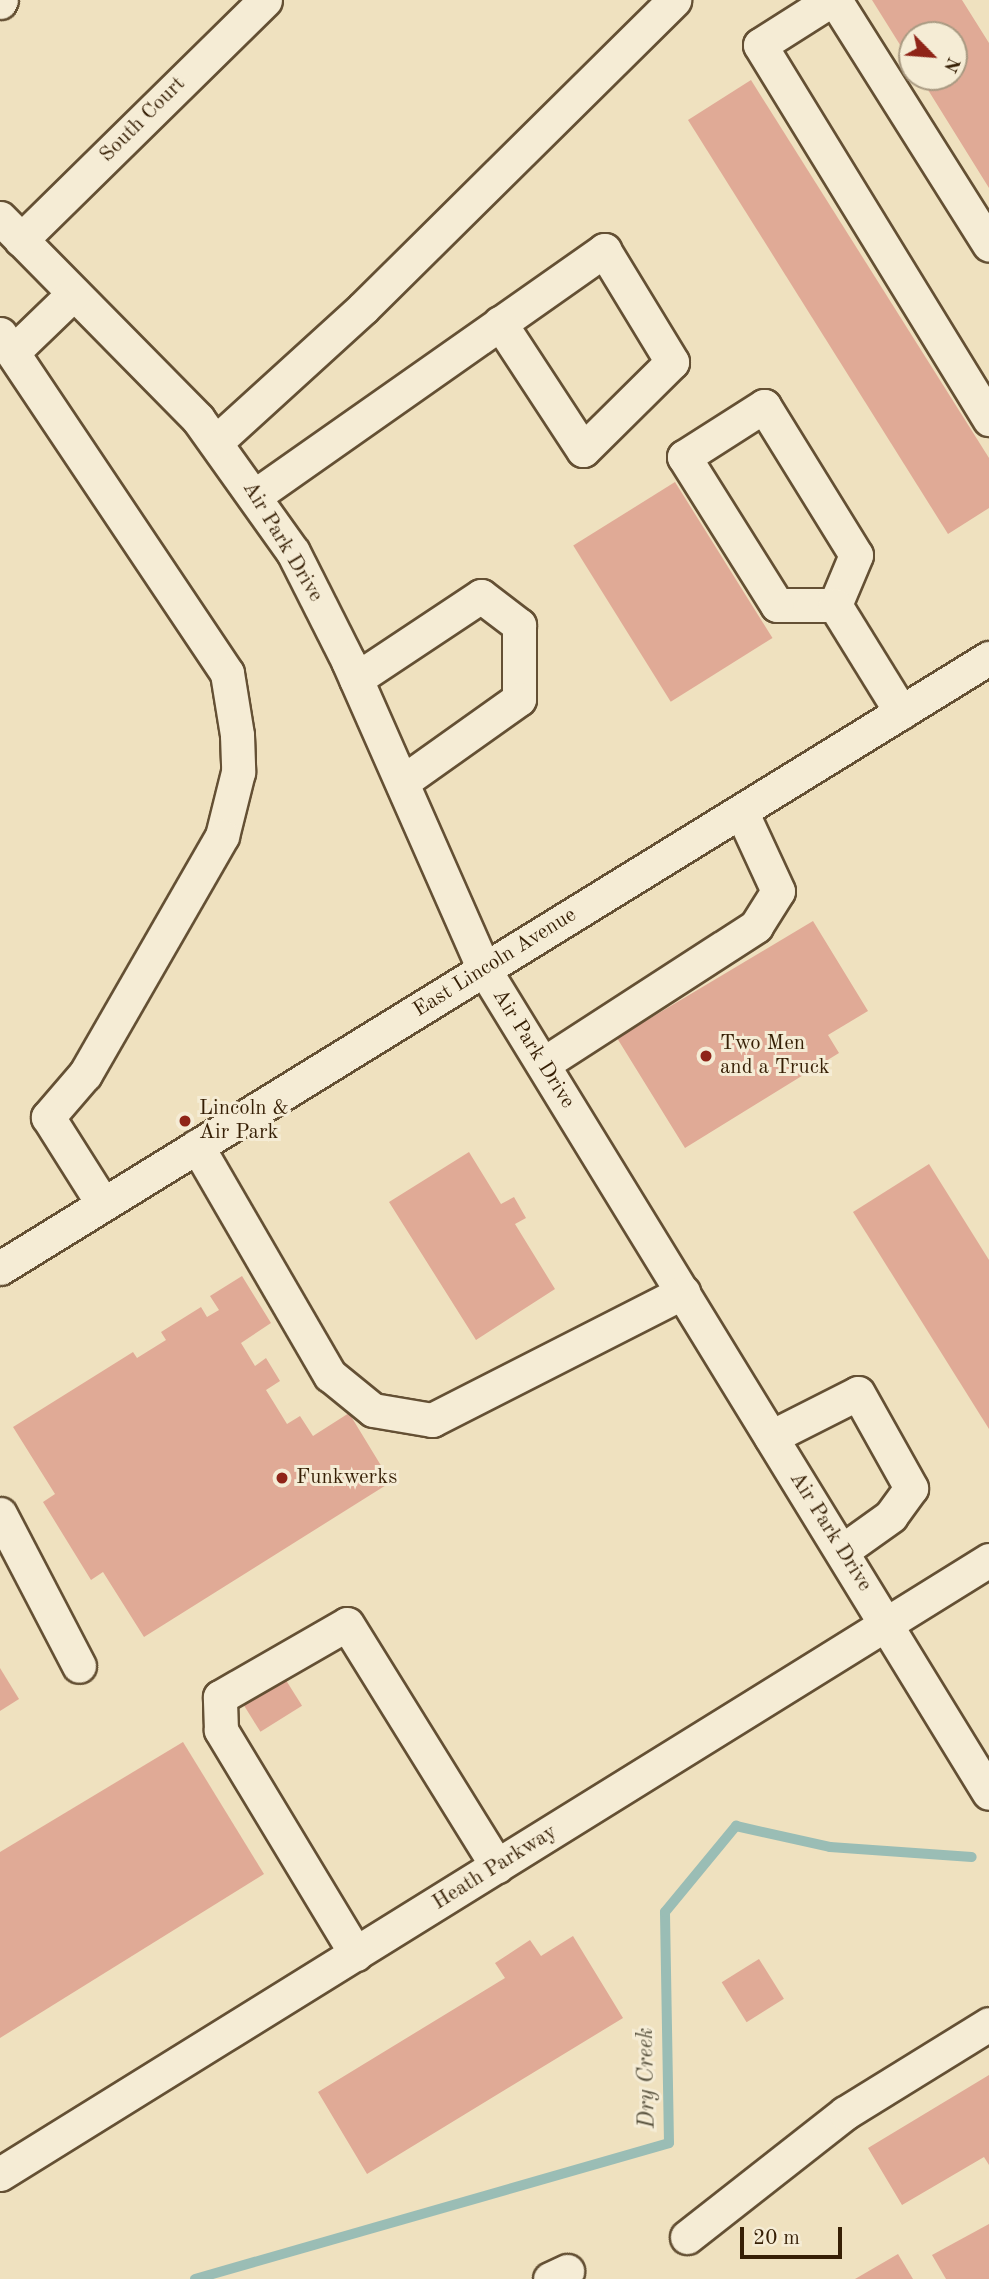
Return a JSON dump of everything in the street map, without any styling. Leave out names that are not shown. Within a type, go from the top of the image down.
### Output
[{"type":"street","name":"South Court","points":[[11,229],[265,0]]},
{"type":"street","points":[[217,441],[363,308],[674,0]]},
{"type":"street","points":[[989,245],[833,0],[760,45],[989,419]]},
{"type":"street","name":"Air Park Drive","points":[[11,229],[217,441],[293,552],[356,679],[484,969],[989,1793]]},
{"type":"street","points":[[256,495],[500,323],[604,250],[672,362],[583,450],[500,323]]},
{"type":"street","points":[[74,293],[7,343],[228,673],[239,772],[222,836],[85,1074],[48,1117],[103,1204]]},
{"type":"street","points":[[764,406],[856,555],[835,605],[778,604],[684,457],[764,406]]},
{"type":"street","points":[[356,679],[481,596],[519,625],[519,699],[402,782]]},
{"type":"street","points":[[835,605],[901,712]]},
{"type":"street","name":"East Lincoln Avenue","points":[[0,1268],[989,658]]},
{"type":"street","points":[[543,1064],[756,926],[778,891],[741,811]]},
{"type":"street","points":[[197,1146],[330,1375],[373,1410],[432,1420],[682,1292]]},
{"type":"street","points":[[771,1437],[859,1392],[911,1488],[891,1516],[842,1551]]},
{"type":"street","points":[[0,1514],[79,1666]]},
{"type":"street","name":"Heath Parkway","points":[[0,2174],[989,1560]]},
{"type":"street","points":[[356,1954],[221,1730],[220,1697],[347,1624],[497,1866]]},
{"type":"street","points":[[687,2237],[845,2113],[989,2024]]},
{"type":"building","points":[[872,0],[962,0],[989,43],[989,188],[929,91],[968,91],[968,21],[898,21],[898,42]]},
{"type":"building","points":[[751,80],[989,458],[989,508],[948,534],[688,120]]},
{"type":"building","points":[[675,482],[773,638],[671,702],[573,546]]},
{"type":"building","points":[[813,921],[868,1011],[828,1035],[839,1053],[685,1148],[617,1038]]},
{"type":"building","points":[[469,1152],[501,1204],[514,1197],[526,1218],[515,1224],[555,1289],[476,1340],[389,1202]]},
{"type":"building","points":[[929,1164],[989,1260],[989,1429],[853,1212]]},
{"type":"building","points":[[242,1276],[271,1323],[241,1343],[255,1366],[266,1358],[280,1381],[266,1390],[287,1424],[300,1416],[313,1436],[349,1413],[391,1482],[144,1637],[103,1572],[91,1580],[43,1502],[55,1494],[13,1427],[133,1352],[137,1358],[166,1340],[161,1332],[201,1307],[207,1317],[219,1310],[210,1296]]},
{"type":"building","points":[[0,1668],[19,1699],[0,1711]]},
{"type":"building","points":[[284,1677],[302,1706],[260,1732],[242,1703]]},
{"type":"building","points":[[183,1742],[264,1874],[0,2038],[0,1852]]},
{"type":"building","points":[[573,1936],[623,2018],[367,2174],[318,2092],[505,1978],[495,1963],[530,1940],[541,1956]]},
{"type":"building","points":[[759,1959],[784,1999],[747,2022],[722,1982]]},
{"type":"building","points":[[989,2075],[989,2165],[984,2157],[902,2205],[868,2148]]},
{"type":"building","points":[[989,2224],[989,2279],[946,2279],[932,2255]]},
{"type":"building","points":[[898,2254],[913,2279],[855,2279]]},
{"type":"waterway","name":"Dry Creek","points":[[195,2279],[669,2143],[665,1912],[736,1826],[830,1847],[972,1857]]},
{"type":"place","name":"Two Men and a Truck","points":[[706,1056]]},
{"type":"place","name":"Lincoln & Air Park","points":[[185,1121]]},
{"type":"place","name":"Funkwerks","points":[[282,1478]]}]
